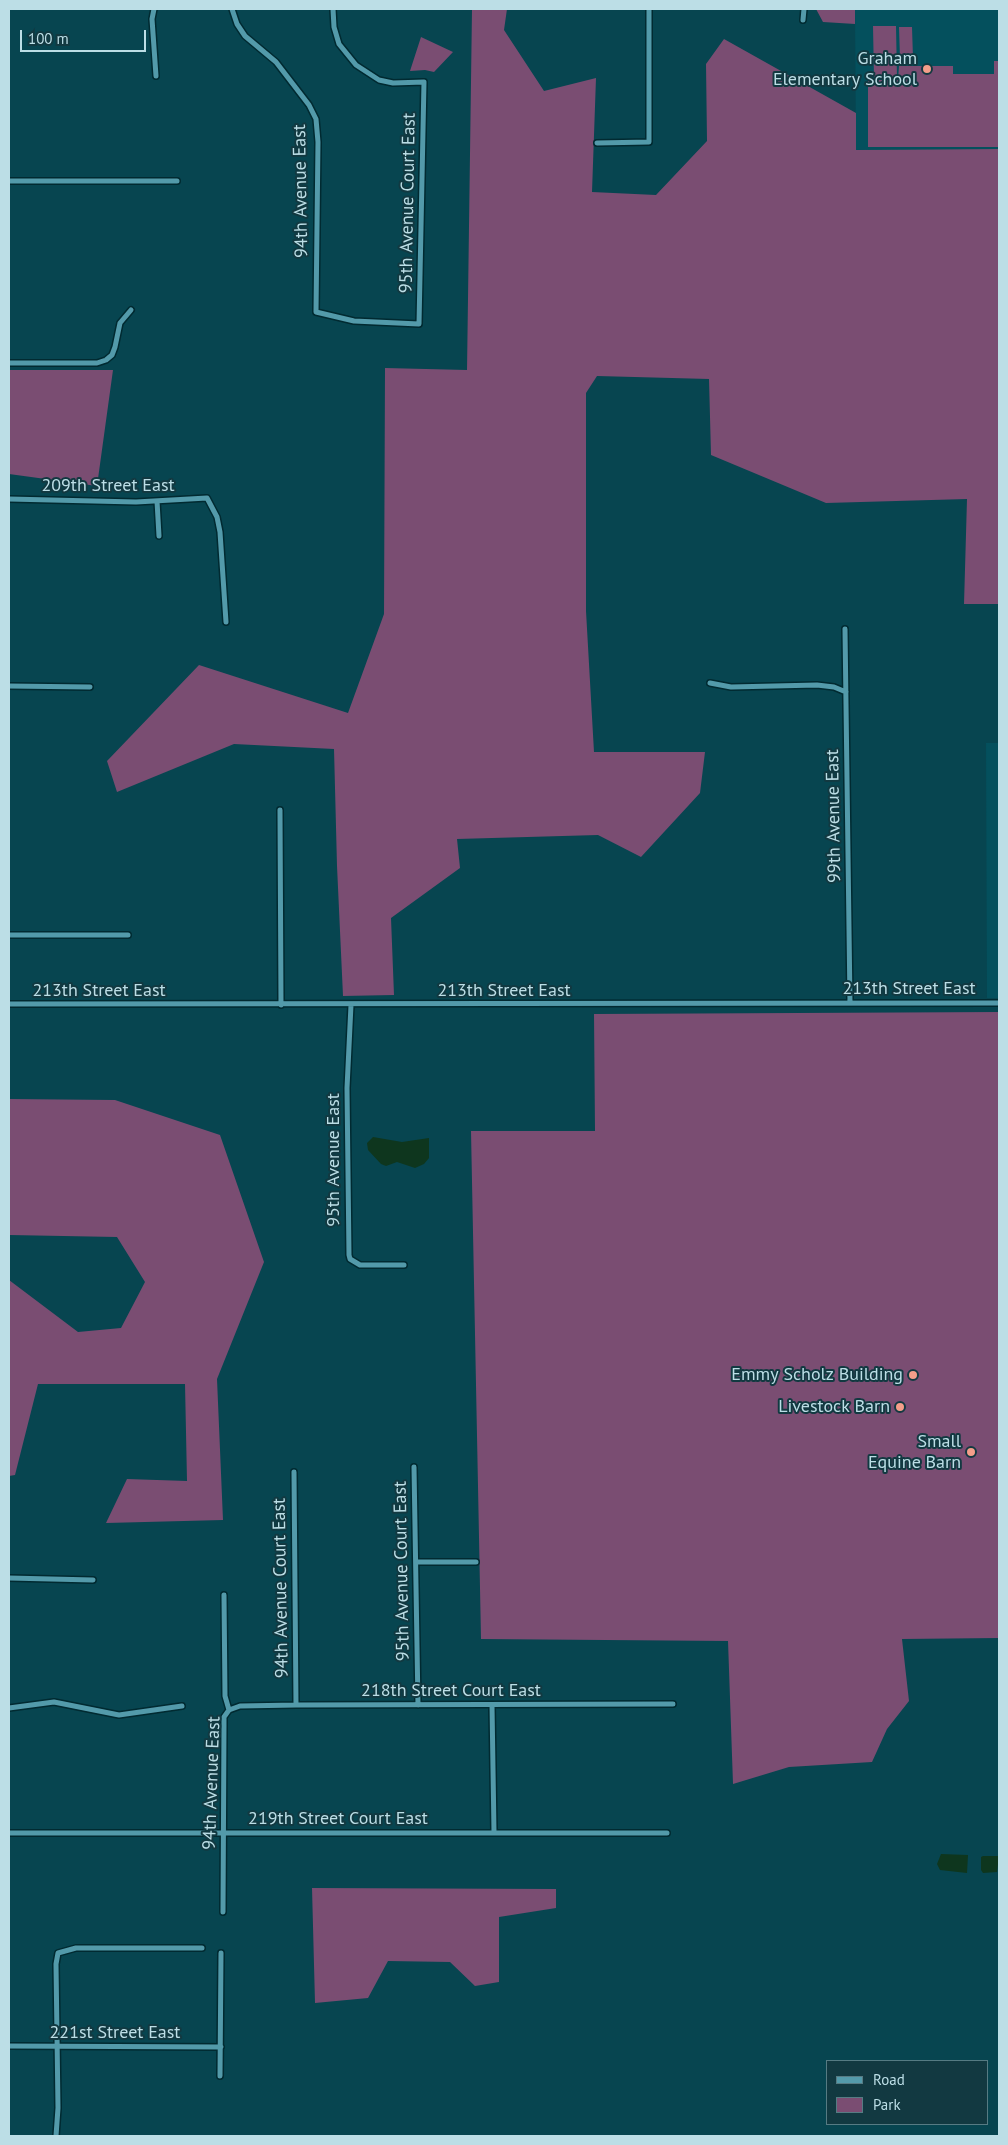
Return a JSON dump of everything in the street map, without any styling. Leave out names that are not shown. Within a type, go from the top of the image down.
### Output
[{"type":"street","points":[[154,9],[152,19],[156,76]]},
{"type":"street","name":"94th Avenue East","points":[[232,9],[237,24],[245,36],[276,62],[309,105],[316,119],[318,139],[316,312],[354,321],[419,324]]},
{"type":"street","name":"95th Avenue Court East","points":[[333,9],[334,27],[338,44],[347,56],[366,73],[379,80],[393,83],[424,82],[419,324]]},
{"type":"street","points":[[596,143],[648,142],[649,9]]},
{"type":"street","points":[[803,20],[804,9]]},
{"type":"street","points":[[9,181],[177,181]]},
{"type":"street","points":[[9,363],[97,363],[106,360],[112,355],[120,323],[131,310]]},
{"type":"street","name":"209th Street East","points":[[9,499],[157,501],[207,498],[217,517],[220,532],[226,622]]},
{"type":"street","points":[[157,501],[159,536]]},
{"type":"street","name":"99th Avenue East","points":[[845,629],[850,1003]]},
{"type":"street","points":[[710,683],[731,687],[817,685],[834,687],[846,692]]},
{"type":"street","points":[[9,686],[90,686]]},
{"type":"street","points":[[280,810],[281,1005]]},
{"type":"street","points":[[9,935],[128,935]]},
{"type":"street","name":"213th Street East","points":[[9,1004],[999,1003]]},
{"type":"street","name":"95th Avenue East","points":[[351,1005],[346,1088],[349,1255],[350,1259],[360,1265],[404,1265]]},
{"type":"street","name":"95th Avenue Court East","points":[[414,1468],[418,1704]]},
{"type":"street","name":"94th Avenue Court East","points":[[294,1472],[296,1704]]},
{"type":"street","points":[[417,1562],[476,1562]]},
{"type":"street","points":[[9,1578],[93,1580]]},
{"type":"street","name":"94th Avenue East","points":[[222,1912],[224,1725],[229,1710],[225,1696],[224,1595]]},
{"type":"street","points":[[9,1708],[54,1702],[119,1715],[182,1706]]},
{"type":"street","name":"218th Street Court East","points":[[229,1710],[240,1706],[296,1704],[673,1704]]},
{"type":"street","points":[[492,1705],[494,1832]]},
{"type":"street","name":"219th Street Court East","points":[[9,1833],[667,1833]]},
{"type":"street","points":[[56,2136],[56,1964],[60,1951],[76,1948],[202,1948]]},
{"type":"street","points":[[220,2076],[221,1953]]},
{"type":"street","name":"221st Street East","points":[[9,2046],[221,2047]]},
{"type":"shaded area","name":"Graham Elementary School","points":[[855,9],[999,9],[999,149],[856,150]]},
{"type":"shaded area","points":[[986,743],[999,743],[999,998],[987,998]]},
{"type":"shaded area","points":[[373,1137],[402,1142],[429,1138],[429,1158],[424,1164],[415,1168],[397,1162],[386,1166],[381,1164],[368,1150],[367,1143]]},
{"type":"shaded area","points":[[941,1854],[968,1855],[967,1873],[940,1870],[937,1864]]},
{"type":"shaded area","points":[[999,1856],[997,1872],[983,1873],[981,1870],[981,1857]]},
{"type":"green space","points":[[472,9],[507,9],[504,30],[544,91],[596,78],[592,192],[656,195],[707,141],[706,64],[724,39],[856,113],[856,150],[999,149],[999,604],[964,604],[967,499],[826,503],[711,455],[709,379],[597,376],[586,393],[586,611],[594,752],[705,752],[700,793],[641,857],[598,835],[457,839],[460,868],[391,918],[394,995],[343,996],[334,749],[234,744],[117,792],[107,761],[199,665],[348,713],[384,614],[385,368],[467,370]]},
{"type":"green space","points":[[816,9],[855,9],[855,24],[823,22]]},
{"type":"green space","points":[[873,26],[896,26],[897,78],[874,78]]},
{"type":"green space","points":[[899,27],[912,27],[913,58],[900,59]]},
{"type":"green space","points":[[421,37],[453,52],[434,72],[425,70],[410,71]]},
{"type":"green space","points":[[994,61],[999,61],[999,147],[868,147],[868,80],[898,80],[899,66],[953,66],[953,74],[994,74]]},
{"type":"green space","points":[[9,370],[113,370],[97,486],[9,474]]},
{"type":"green space","points":[[999,1012],[999,1638],[902,1639],[909,1701],[887,1729],[872,1762],[789,1767],[733,1784],[728,1641],[481,1639],[471,1131],[595,1131],[594,1014]]},
{"type":"green space","points":[[9,1099],[115,1100],[220,1135],[264,1262],[217,1379],[223,1520],[106,1523],[127,1479],[187,1481],[185,1384],[38,1384],[15,1475],[9,1476],[9,1280],[78,1332],[121,1328],[145,1282],[117,1237],[9,1235]]},
{"type":"green space","points":[[312,1888],[556,1889],[556,1908],[499,1917],[499,1982],[475,1986],[450,1962],[388,1961],[368,1998],[315,2003]]},
{"type":"place","name":"Graham Elementary School","points":[[927,69]]},
{"type":"place","name":"Emmy Scholz Building","points":[[913,1375]]},
{"type":"place","name":"Livestock Barn","points":[[900,1407]]},
{"type":"place","name":"Small Equine Barn","points":[[971,1452]]}]
